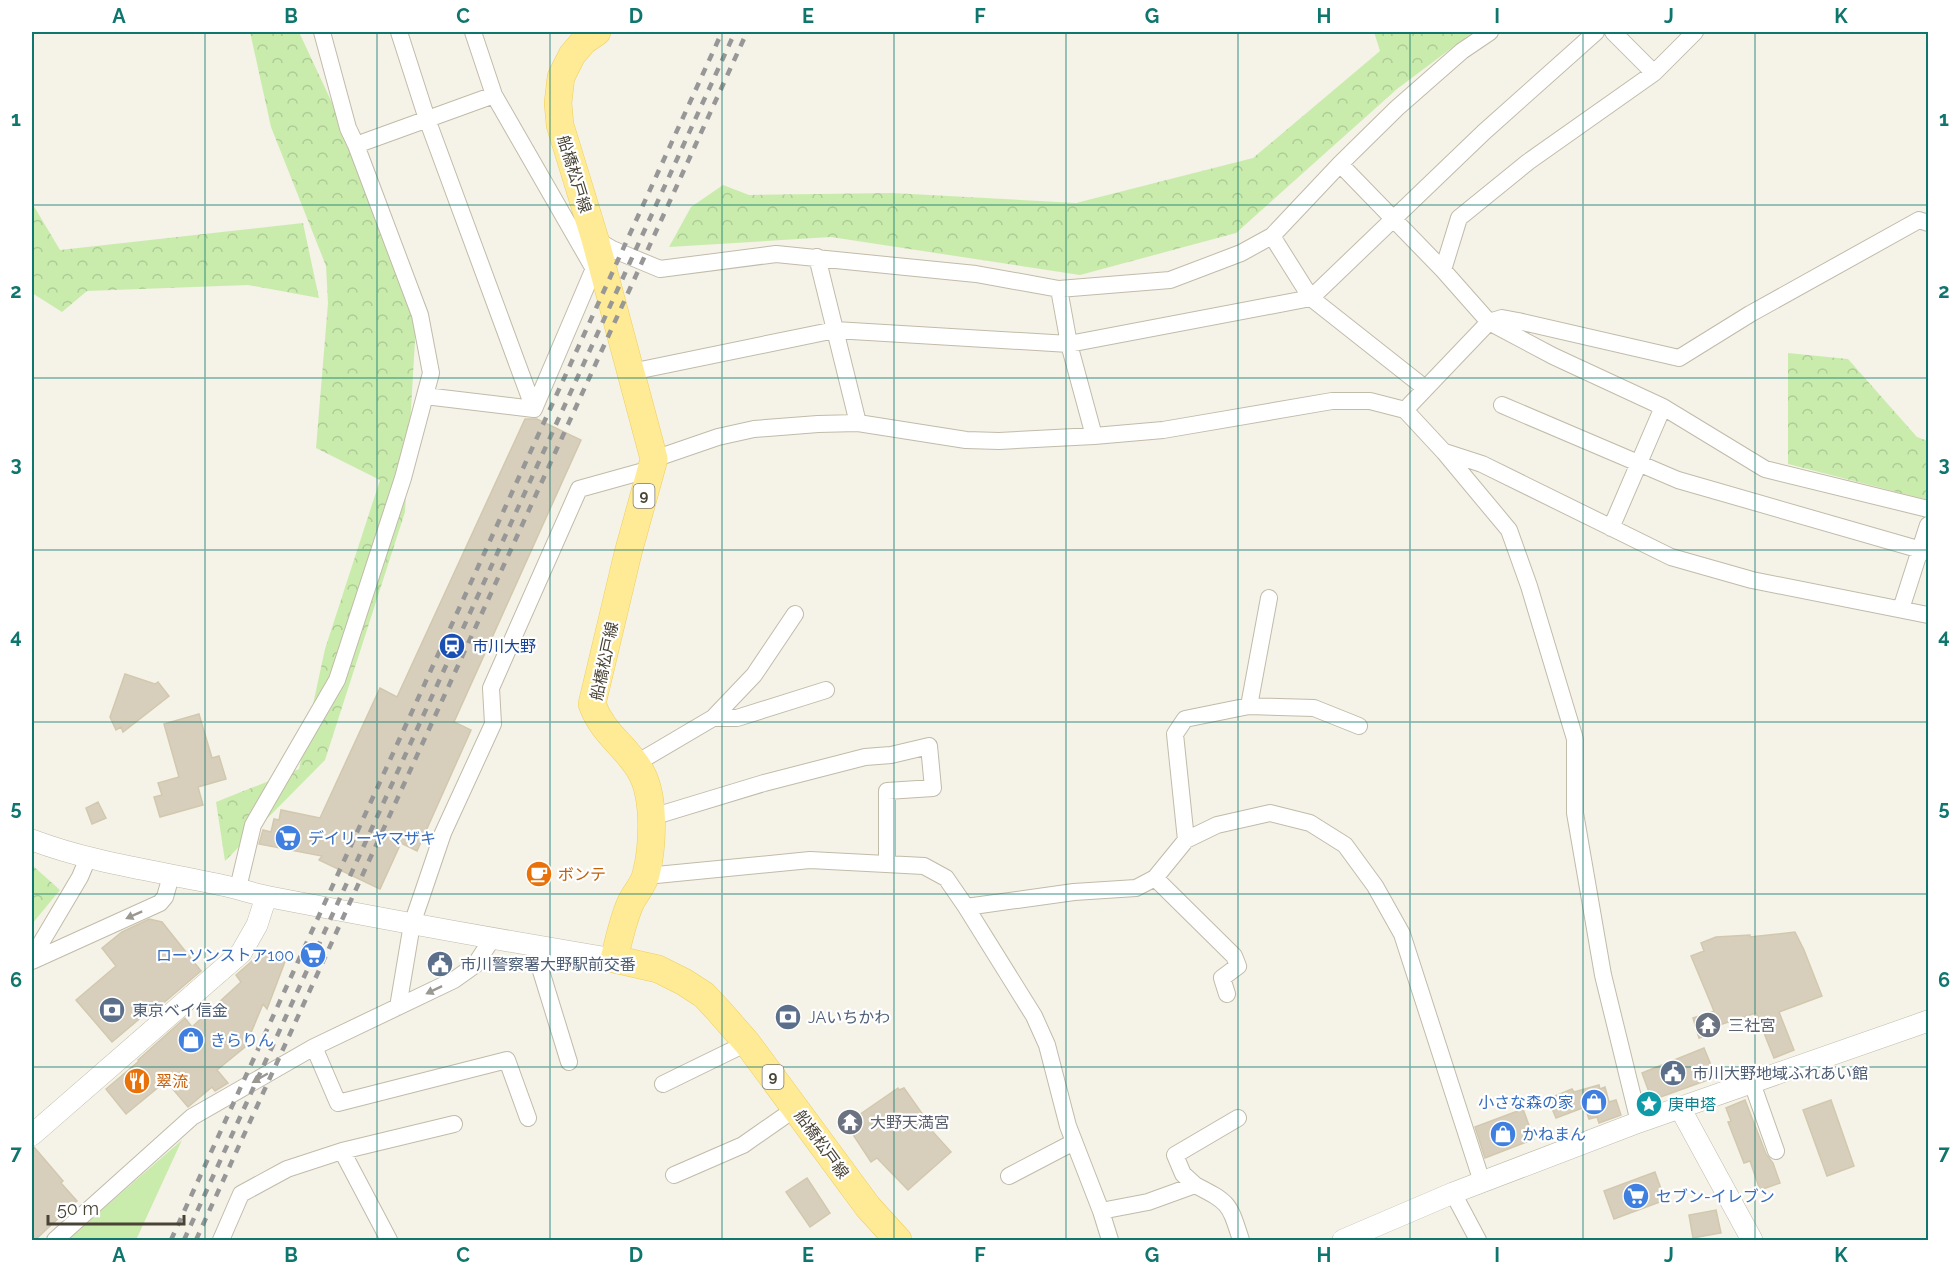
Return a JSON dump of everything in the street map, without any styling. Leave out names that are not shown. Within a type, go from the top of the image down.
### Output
[{"type":"main road","name":"船橋松戸線","points":[[597,32],[584,41],[572,55],[561,77],[558,103],[560,125],[631,372],[652,464],[592,704],[612,738],[642,774],[648,788],[652,817],[646,876],[631,903],[614,959],[658,969],[684,982],[712,1003],[747,1043],[868,1207],[898,1240]]},
{"type":"street","points":[[238,888],[253,825],[337,680],[403,478],[431,373],[420,315],[348,128],[322,32]]},
{"type":"street","points":[[399,32],[427,119],[534,409]]},
{"type":"street","points":[[473,32],[494,95],[596,255]]},
{"type":"street","points":[[534,409],[596,255],[612,249],[660,269],[776,254],[817,257],[976,274],[1059,289],[1170,280],[1241,253],[1272,236],[1340,164],[1413,94],[1462,51],[1490,32]]},
{"type":"street","points":[[631,372],[835,330],[1069,344],[1311,297],[1484,132],[1596,32]]},
{"type":"street","points":[[1613,32],[1654,73]]},
{"type":"street","points":[[1443,270],[1459,218],[1528,162],[1654,73],[1695,32]]},
{"type":"street","points":[[356,145],[494,95]]},
{"type":"street","points":[[1340,164],[1443,270],[1489,322],[1553,356],[1663,407],[1765,470],[1929,509]]},
{"type":"street","points":[[1405,410],[1489,322],[1503,318],[1679,358],[1750,314],[1919,220],[1929,224]]},
{"type":"street","points":[[1272,236],[1311,297],[1425,388]]},
{"type":"street","points":[[817,257],[858,423]]},
{"type":"street","points":[[1059,289],[1069,344],[1094,436]]},
{"type":"street","points":[[425,396],[534,409]]},
{"type":"street","points":[[398,1007],[412,924],[443,833],[493,724],[491,688],[579,489],[652,464],[718,437],[754,429],[858,423],[966,440],[999,441],[1163,430],[1332,401],[1370,401],[1405,410],[1444,452],[1509,530],[1554,664],[1575,739],[1575,813],[1603,975],[1639,1122]]},
{"type":"street","points":[[1502,405],[1678,480],[1924,551]]},
{"type":"street","points":[[1611,528],[1663,407]]},
{"type":"street","points":[[1444,452],[1482,464],[1671,557],[1752,580],[1929,615]]},
{"type":"street","points":[[1901,609],[1924,551],[1929,525]]},
{"type":"street","points":[[1249,706],[1269,598]]},
{"type":"street","points":[[635,764],[713,718],[753,675],[795,614]]},
{"type":"street","points":[[713,718],[737,718],[826,690]]},
{"type":"street","points":[[1186,840],[1175,734],[1185,719],[1249,706],[1314,708],[1359,726]]},
{"type":"street","points":[[652,817],[764,783],[842,763],[929,746],[933,788],[887,791],[887,864]]},
{"type":"street","points":[[966,907],[1074,892],[1136,888],[1155,878],[1186,840],[1217,825],[1270,813],[1310,823],[1346,845],[1375,886],[1402,934],[1482,1182]]},
{"type":"street","points":[[32,840],[88,858],[238,888],[266,897],[614,959]]},
{"type":"street","points":[[32,960],[88,858]]},
{"type":"street","points":[[646,876],[810,860],[924,866],[946,878],[1034,1016],[1047,1045],[1074,1142],[1110,1240]]},
{"type":"street","points":[[32,960],[160,903],[165,897],[171,876]]},
{"type":"street","points":[[1155,878],[1233,956],[1238,966],[1222,978],[1227,994]]},
{"type":"street","points":[[32,1135],[241,953],[257,925],[266,897]]},
{"type":"street","points":[[55,1240],[192,1117],[314,1047],[454,980],[475,965],[492,939]]},
{"type":"street","points":[[533,945],[569,1062]]},
{"type":"street","points":[[1343,1240],[1453,1192],[1639,1122],[1929,1021]]},
{"type":"street","points":[[663,1084],[747,1043]]},
{"type":"street","points":[[314,1047],[338,1103],[507,1060],[528,1118]]},
{"type":"street","points":[[1752,1083],[1776,1150]]},
{"type":"street","points":[[674,1175],[743,1145],[796,1108]]},
{"type":"street","points":[[1680,1108],[1752,1240]]},
{"type":"street","points":[[1238,1118],[1175,1155],[1183,1174],[1195,1185],[1221,1198],[1231,1210],[1241,1240]]},
{"type":"street","points":[[221,1240],[241,1194],[287,1169],[342,1151],[454,1124]]},
{"type":"street","points":[[1009,1176],[1074,1142]]},
{"type":"street","points":[[342,1151],[389,1240]]},
{"type":"street","points":[[1101,1211],[1148,1202],[1195,1185]]},
{"type":"street","points":[[1453,1192],[1478,1240]]},
{"type":"green space","points":[[250,32],[299,32],[353,148],[416,323],[405,512],[325,760],[225,861],[216,802],[299,769],[325,649],[380,480],[316,448],[328,303],[326,266],[271,127]]},
{"type":"green space","points":[[1374,32],[1473,32],[1397,89],[1236,233],[1080,275],[831,237],[669,247],[691,207],[723,185],[749,195],[892,193],[1076,203],[1253,158],[1380,51]]},
{"type":"green space","points":[[32,203],[60,250],[303,223],[319,298],[248,285],[87,291],[62,312],[32,293]]},
{"type":"green space","points":[[1788,353],[1848,359],[1917,437],[1928,441],[1928,500],[1788,464]]},
{"type":"green space","points":[[32,865],[60,890],[32,924]]},
{"type":"green space","points":[[182,1140],[136,1240],[67,1240]]},
{"type":"building","name":"市川大野","points":[[525,419],[537,419],[581,440],[454,722],[471,730],[417,851],[401,843],[380,889],[319,860],[322,856],[259,844],[263,830],[271,832],[274,819],[279,820],[281,810],[320,818],[380,688],[397,697]]},
{"type":"building","points":[[125,674],[155,684],[158,682],[169,696],[123,732],[121,727],[116,730],[110,717]]},
{"type":"building","points":[[199,714],[212,758],[219,756],[226,779],[198,787],[203,805],[160,817],[154,797],[162,795],[158,783],[179,777],[164,724]]},
{"type":"building","points":[[98,802],[106,818],[92,824],[86,808]]},
{"type":"building","points":[[149,919],[162,922],[201,971],[153,1012],[151,1009],[112,1042],[76,1000],[116,966],[102,948],[122,932]]},
{"type":"building","points":[[1795,932],[1822,996],[1779,1012],[1794,1050],[1774,1058],[1756,1013],[1713,1027],[1715,1033],[1699,1038],[1693,1018],[1714,1011],[1691,956],[1704,951],[1701,943],[1716,937],[1750,935],[1750,937]]},
{"type":"building","points":[[262,950],[286,959],[267,1009],[263,1004],[245,1047],[217,1070],[228,1083],[215,1091],[212,1087],[188,1107],[166,1081],[126,1114],[106,1089],[185,1018],[192,1027],[241,982],[236,975]]},
{"type":"building","points":[[1704,1048],[1716,1077],[1652,1100],[1642,1073]]},
{"type":"building","points":[[1599,1085],[1600,1089],[1605,1087],[1609,1102],[1616,1100],[1621,1115],[1599,1123],[1597,1117],[1589,1119],[1585,1107],[1556,1118],[1548,1099],[1572,1089],[1574,1092]]},
{"type":"building","points":[[898,1088],[899,1090],[904,1088],[926,1119],[923,1121],[951,1152],[908,1190],[877,1158],[871,1162],[846,1124]]},
{"type":"building","points":[[1745,1100],[1780,1183],[1760,1190],[1750,1161],[1744,1163],[1728,1122],[1731,1121],[1726,1108]]},
{"type":"building","points":[[1831,1100],[1854,1166],[1827,1176],[1803,1110]]},
{"type":"building","points":[[1523,1109],[1534,1139],[1485,1158],[1475,1127]]},
{"type":"building","points":[[32,1147],[63,1181],[61,1183],[77,1201],[35,1240],[32,1240]]},
{"type":"building","points":[[1655,1172],[1665,1200],[1614,1219],[1604,1191]]},
{"type":"building","points":[[807,1178],[830,1213],[810,1227],[786,1192]]},
{"type":"building","points":[[1716,1210],[1721,1233],[1693,1238],[1689,1215]]},
{"type":"railway","points":[[171,1240],[722,32]]},
{"type":"railway","points":[[184,1240],[735,32]]},
{"type":"railway","points":[[196,1240],[747,32]]},
{"type":"place","name":"市川大野","points":[[452,646]]},
{"type":"place","name":"デイリーヤマザキ","points":[[288,838]]},
{"type":"place","name":"ボンテ","points":[[539,874]]},
{"type":"place","name":"ローソンストア100","points":[[313,955]]},
{"type":"place","name":"市川警察署大野駅前交番","points":[[440,964]]},
{"type":"place","name":"東京ベイ信金","points":[[112,1010]]},
{"type":"place","name":"JAいちかわ","points":[[788,1017]]},
{"type":"place","name":"三社宮","points":[[1708,1025]]},
{"type":"place","name":"きらりん","points":[[191,1040]]},
{"type":"place","name":"市川大野地域ふれあい館","points":[[1673,1073]]},
{"type":"place","name":"翠流","points":[[137,1081]]},
{"type":"place","name":"小さな森の家","points":[[1594,1102]]},
{"type":"place","name":"庚申塔","points":[[1649,1104]]},
{"type":"place","name":"大野天満宮","points":[[850,1122]]},
{"type":"place","name":"かねまん","points":[[1503,1134]]},
{"type":"place","name":"セブン-イレブン","points":[[1636,1196]]}]
